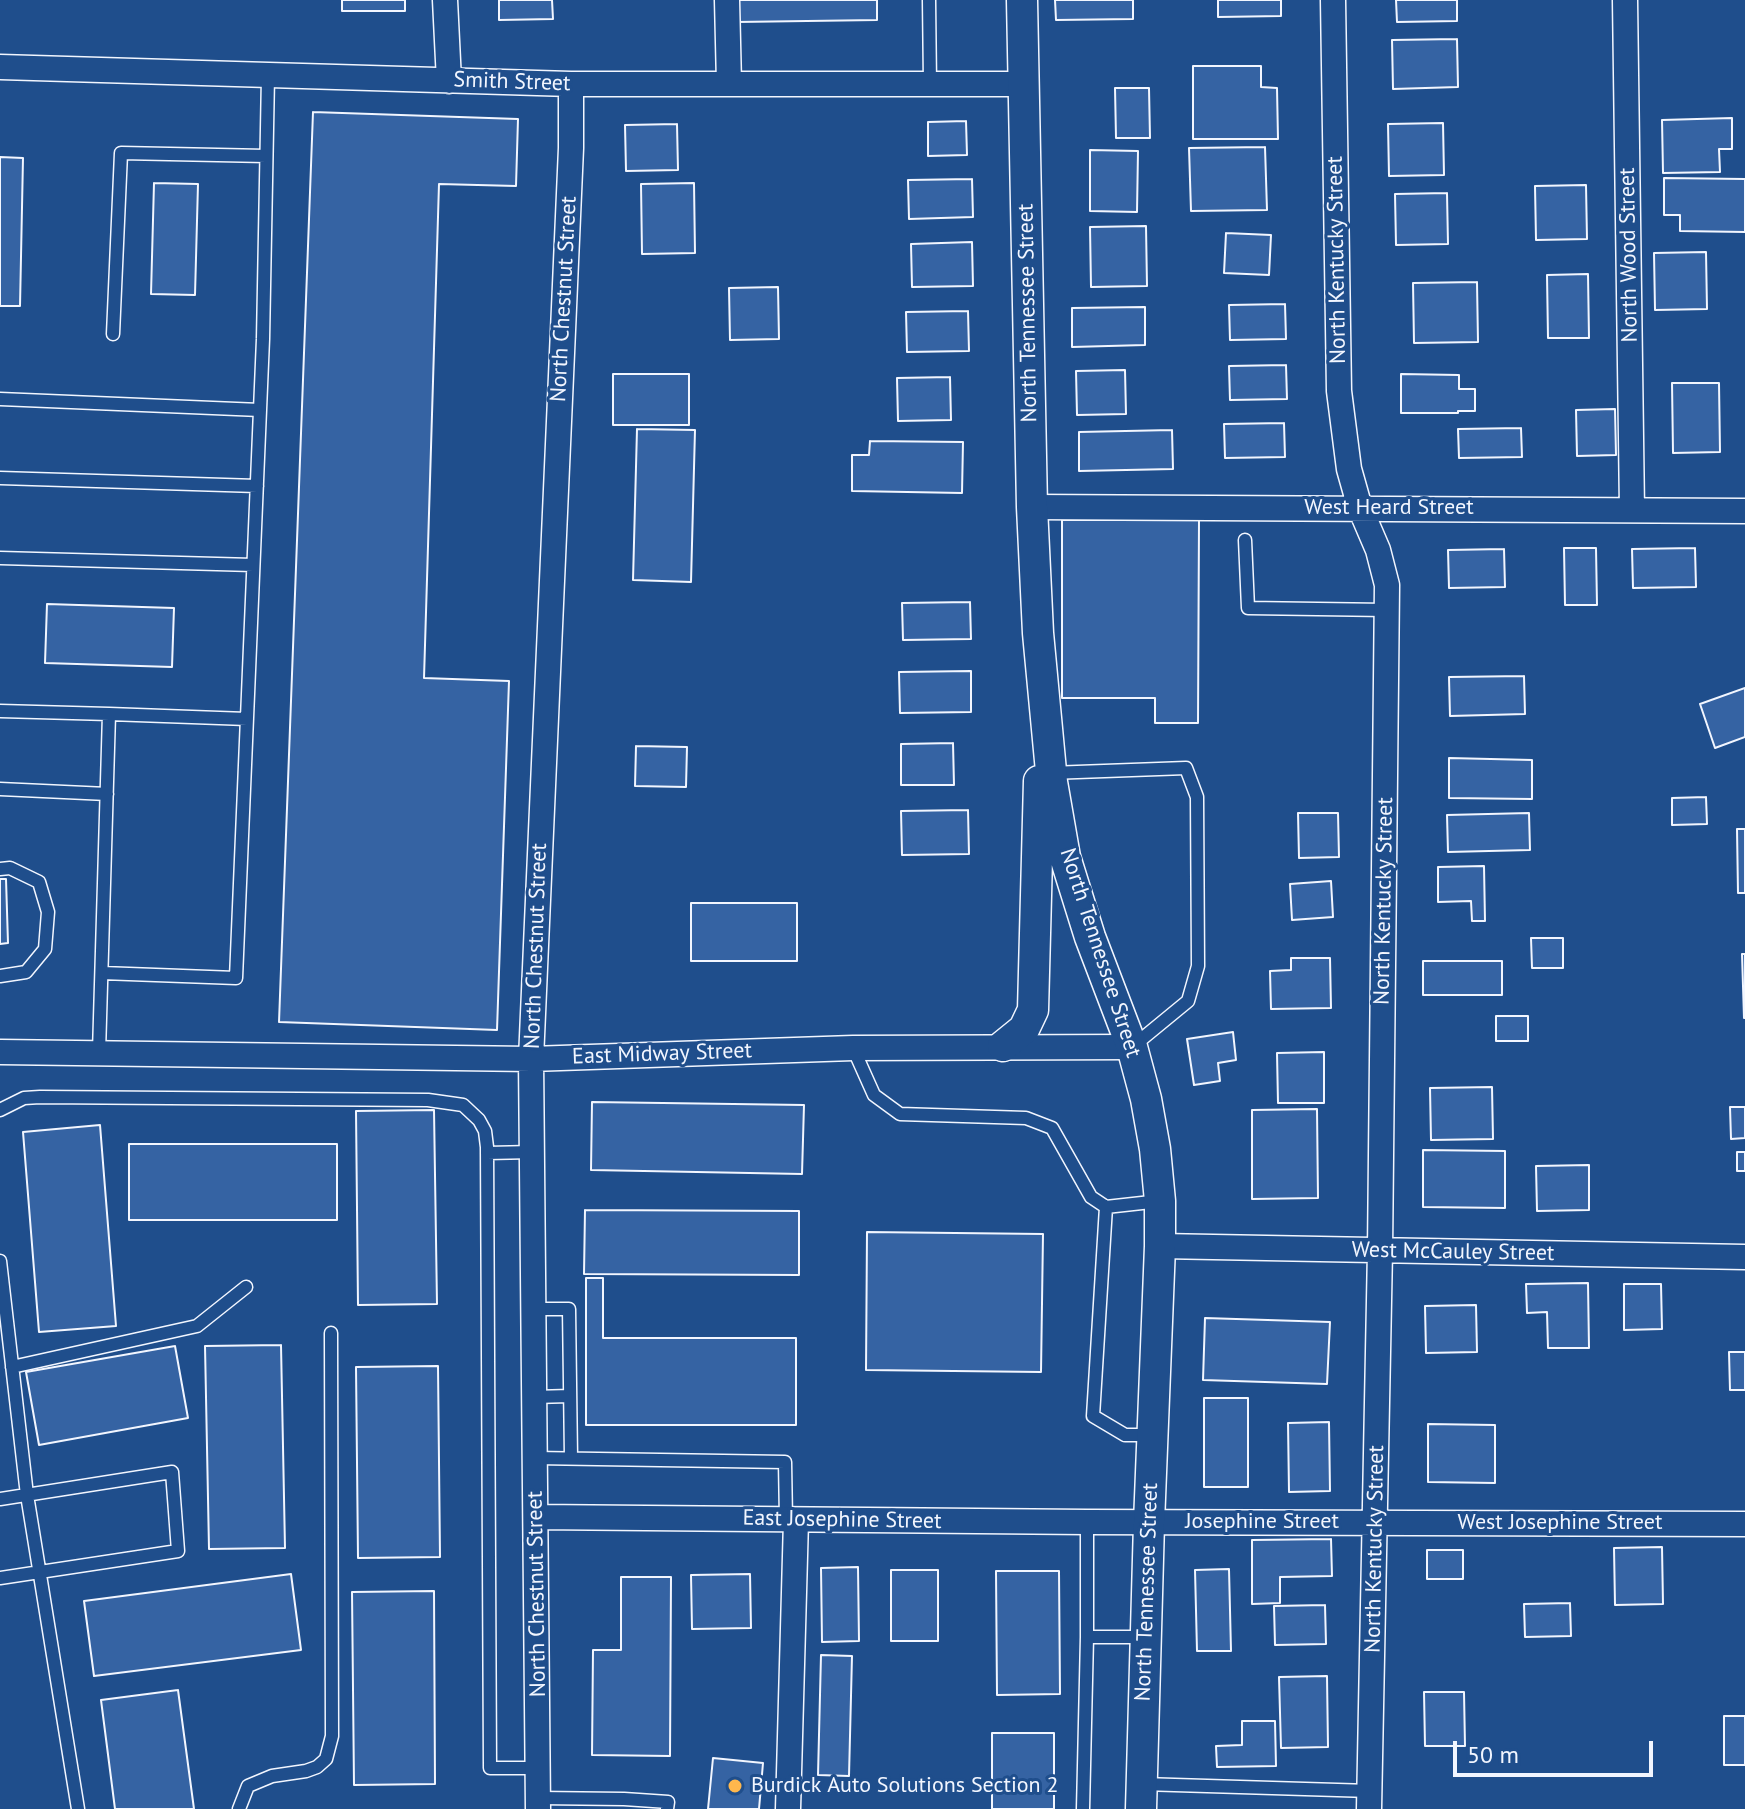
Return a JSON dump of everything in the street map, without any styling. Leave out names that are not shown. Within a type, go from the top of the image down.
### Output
[{"type":"street","points":[[445,0],[449,81]]},
{"type":"street","points":[[727,0],[729,84]]},
{"type":"street","name":"North Tennessee Street","points":[[1022,0],[1032,507],[1045,773],[1065,857],[1090,937],[1132,1047],[1146,1099],[1160,1201],[1142,1796]]},
{"type":"street","name":"North Kentucky Street","points":[[1333,0],[1339,391],[1349,469],[1387,585],[1370,1800]]},
{"type":"street","name":"North Wood Street","points":[[1625,0],[1632,510]]},
{"type":"street","name":"Smith Street","points":[[0,67],[571,84],[1023,84]]},
{"type":"street","name":"North Chestnut Street","points":[[538,1803],[531,1059],[571,148],[571,84]]},
{"type":"street","name":"West Heard Street","points":[[1032,507],[1745,511]]},
{"type":"street","points":[[1003,1046],[1024,1029],[1033,1010],[1045,773]]},
{"type":"street","name":"East Midway Street","points":[[0,1052],[531,1059],[853,1048],[1132,1047]]},
{"type":"street","name":"West McCauley Street","points":[[1160,1246],[1745,1257]]},
{"type":"street","name":"East Josephine Street","points":[[536,1517],[1149,1523]]},
{"type":"street","points":[[788,1809],[791,1520]]},
{"type":"street","name":"Josephine Street","points":[[1149,1523],[1376,1522]]},
{"type":"street","name":"West Josephine Street","points":[[1376,1522],[1745,1524]]},
{"type":"lane","points":[[929,0],[930,84]]},
{"type":"lane","points":[[102,973],[236,978],[260,410],[268,76]]},
{"type":"lane","points":[[113,334],[121,153],[266,156]]},
{"type":"lane","points":[[0,399],[260,410]]},
{"type":"lane","points":[[0,478],[257,486]]},
{"type":"lane","points":[[1245,540],[1248,608],[1387,610]]},
{"type":"lane","points":[[0,558],[253,565]]},
{"type":"lane","points":[[0,711],[247,719]]},
{"type":"lane","points":[[99,1052],[109,714]]},
{"type":"lane","points":[[1045,773],[1186,768],[1197,797],[1198,966],[1188,1001],[1132,1047]]},
{"type":"lane","points":[[0,789],[107,794]]},
{"type":"lane","points":[[0,869],[10,868],[39,882],[48,912],[45,949],[26,972],[0,976]]},
{"type":"lane","points":[[853,1048],[874,1095],[900,1114],[1026,1118],[1052,1128],[1091,1197],[1106,1207],[1160,1201]]},
{"type":"lane","points":[[0,1110],[24,1098],[40,1097],[449,1101],[463,1105],[479,1120],[485,1131],[487,1153],[490,1768],[538,1768]]},
{"type":"lane","points":[[487,1153],[533,1152]]},
{"type":"lane","points":[[1106,1207],[1093,1416],[1125,1435],[1152,1435]]},
{"type":"lane","points":[[0,1261],[27,1495],[78,1809]]},
{"type":"lane","points":[[12,1367],[197,1326],[246,1287]]},
{"type":"lane","points":[[534,1309],[569,1309],[571,1458]]},
{"type":"lane","points":[[239,1809],[248,1786],[272,1776],[317,1767],[326,1759],[332,1736],[331,1333]]},
{"type":"lane","points":[[534,1397],[570,1396]]},
{"type":"lane","points":[[535,1458],[785,1462],[791,1520]]},
{"type":"lane","points":[[0,1499],[172,1472],[178,1551],[0,1578]]},
{"type":"lane","points":[[1083,1809],[1087,1522]]},
{"type":"lane","points":[[1087,1637],[1146,1637]]},
{"type":"lane","points":[[1142,1796],[1370,1800]]},
{"type":"lane","points":[[538,1803],[624,1799],[668,1802],[667,1809]]},
{"type":"building","points":[[342,0],[405,0],[405,11],[342,11]]},
{"type":"building","points":[[499,0],[552,0],[553,19],[499,20]]},
{"type":"building","points":[[737,0],[877,0],[877,20],[737,22]]},
{"type":"building","points":[[1055,0],[1133,0],[1133,19],[1056,20]]},
{"type":"building","points":[[1218,0],[1281,0],[1281,16],[1218,17]]},
{"type":"building","points":[[1396,0],[1457,0],[1457,21],[1397,22]]},
{"type":"building","points":[[1457,39],[1458,87],[1393,89],[1392,40]]},
{"type":"building","points":[[1193,66],[1261,66],[1261,87],[1277,88],[1278,139],[1193,139]]},
{"type":"building","points":[[1115,88],[1149,88],[1150,138],[1116,138]]},
{"type":"building","points":[[313,112],[518,119],[516,186],[439,184],[424,678],[509,681],[497,1030],[279,1022]]},
{"type":"building","points":[[1732,118],[1732,149],[1719,149],[1720,172],[1663,173],[1662,120]]},
{"type":"building","points":[[966,121],[967,155],[928,156],[928,122]]},
{"type":"building","points":[[1443,123],[1444,175],[1389,176],[1388,124]]},
{"type":"building","points":[[677,124],[678,170],[626,171],[625,125]]},
{"type":"building","points":[[1265,147],[1267,210],[1191,211],[1189,148]]},
{"type":"building","points":[[1090,150],[1138,151],[1137,212],[1090,211]]},
{"type":"building","points":[[0,157],[23,158],[20,306],[0,306]]},
{"type":"building","points":[[1664,178],[1745,179],[1745,232],[1680,231],[1680,215],[1664,215]]},
{"type":"building","points":[[972,179],[973,217],[909,219],[908,180]]},
{"type":"building","points":[[154,183],[198,184],[195,295],[151,294]]},
{"type":"building","points":[[694,183],[695,253],[642,254],[641,184]]},
{"type":"building","points":[[1586,185],[1587,239],[1536,240],[1535,186]]},
{"type":"building","points":[[1447,193],[1448,244],[1396,245],[1395,194]]},
{"type":"building","points":[[1146,226],[1147,286],[1091,287],[1090,227]]},
{"type":"building","points":[[1226,233],[1271,235],[1269,275],[1224,273]]},
{"type":"building","points":[[972,242],[973,286],[912,287],[911,244]]},
{"type":"building","points":[[1706,252],[1707,309],[1655,310],[1654,253]]},
{"type":"building","points":[[1588,274],[1589,338],[1548,338],[1547,275]]},
{"type":"building","points":[[1477,282],[1478,342],[1414,343],[1413,283]]},
{"type":"building","points":[[778,287],[779,339],[730,340],[729,288]]},
{"type":"building","points":[[1285,304],[1286,339],[1230,340],[1229,305]]},
{"type":"building","points":[[1145,307],[1145,345],[1072,347],[1072,308]]},
{"type":"building","points":[[968,311],[969,351],[907,352],[906,312]]},
{"type":"building","points":[[1286,365],[1287,399],[1230,400],[1229,366]]},
{"type":"building","points":[[1125,370],[1126,414],[1077,415],[1076,371]]},
{"type":"building","points":[[613,374],[689,374],[689,425],[613,425]]},
{"type":"building","points":[[1401,374],[1459,375],[1459,389],[1475,389],[1475,411],[1401,413]]},
{"type":"building","points":[[950,377],[951,420],[898,421],[897,378]]},
{"type":"building","points":[[1672,383],[1719,383],[1720,452],[1673,453]]},
{"type":"building","points":[[1615,409],[1616,455],[1577,456],[1576,410]]},
{"type":"building","points":[[1284,423],[1285,457],[1225,458],[1224,424]]},
{"type":"building","points":[[1521,428],[1522,457],[1459,458],[1458,429]]},
{"type":"building","points":[[637,429],[695,430],[691,582],[633,580]]},
{"type":"building","points":[[1172,430],[1173,469],[1079,471],[1079,432]]},
{"type":"building","points":[[870,441],[963,442],[962,493],[852,491],[852,455],[869,455]]},
{"type":"building","points":[[1062,520],[1199,520],[1198,723],[1155,723],[1155,698],[1062,698]]},
{"type":"building","points":[[1564,548],[1596,548],[1597,605],[1565,605]]},
{"type":"building","points":[[1695,548],[1696,587],[1633,588],[1632,549]]},
{"type":"building","points":[[1504,549],[1505,587],[1449,588],[1448,550]]},
{"type":"building","points":[[970,602],[971,639],[903,640],[902,603]]},
{"type":"building","points":[[47,604],[174,608],[172,667],[45,663]]},
{"type":"building","points":[[971,671],[971,712],[900,713],[899,672]]},
{"type":"building","points":[[1524,676],[1525,714],[1450,716],[1449,677]]},
{"type":"building","points":[[1745,688],[1745,737],[1715,748],[1700,704]]},
{"type":"building","points":[[953,743],[954,785],[901,785],[901,744]]},
{"type":"building","points":[[636,746],[687,747],[686,787],[635,786]]},
{"type":"building","points":[[1449,758],[1532,760],[1532,799],[1449,798]]},
{"type":"building","points":[[1706,797],[1707,824],[1672,825],[1672,798]]},
{"type":"building","points":[[968,810],[969,854],[902,855],[901,811]]},
{"type":"building","points":[[1298,813],[1338,813],[1339,857],[1299,858]]},
{"type":"building","points":[[1529,813],[1530,850],[1448,852],[1447,815]]},
{"type":"building","points":[[1737,829],[1745,829],[1745,893],[1738,893]]},
{"type":"building","points":[[1484,866],[1485,921],[1472,921],[1471,901],[1438,902],[1438,867]]},
{"type":"building","points":[[0,879],[6,879],[8,943],[0,944]]},
{"type":"building","points":[[1331,881],[1333,917],[1292,920],[1290,884]]},
{"type":"building","points":[[691,903],[797,903],[797,961],[691,961]]},
{"type":"building","points":[[1531,938],[1563,938],[1563,968],[1532,968]]},
{"type":"building","points":[[1742,954],[1745,954],[1745,1018],[1744,1018]]},
{"type":"building","points":[[1291,958],[1330,958],[1331,1008],[1271,1009],[1270,971],[1291,970]]},
{"type":"building","points":[[1423,961],[1502,961],[1502,995],[1423,995]]},
{"type":"building","points":[[1496,1016],[1528,1016],[1528,1041],[1496,1041]]},
{"type":"building","points":[[1233,1032],[1236,1060],[1218,1063],[1220,1081],[1194,1085],[1187,1039]]},
{"type":"building","points":[[1324,1052],[1324,1103],[1278,1103],[1277,1053]]},
{"type":"building","points":[[1492,1087],[1493,1139],[1431,1140],[1430,1088]]},
{"type":"building","points":[[592,1102],[804,1105],[802,1174],[591,1170]]},
{"type":"building","points":[[1730,1107],[1745,1107],[1745,1138],[1731,1139]]},
{"type":"building","points":[[1317,1109],[1318,1198],[1252,1199],[1252,1110]]},
{"type":"building","points":[[434,1110],[437,1304],[358,1305],[356,1111]]},
{"type":"building","points":[[100,1125],[116,1326],[39,1332],[23,1132]]},
{"type":"building","points":[[129,1144],[337,1144],[337,1220],[129,1220]]},
{"type":"building","points":[[1423,1150],[1505,1151],[1505,1208],[1423,1207]]},
{"type":"building","points":[[1737,1152],[1745,1152],[1745,1171],[1737,1171]]},
{"type":"building","points":[[1589,1165],[1589,1210],[1537,1211],[1536,1166]]},
{"type":"building","points":[[585,1210],[799,1211],[799,1275],[584,1274]]},
{"type":"building","points":[[867,1232],[1043,1234],[1041,1372],[866,1370]]},
{"type":"building","points":[[586,1278],[603,1278],[603,1338],[796,1338],[796,1425],[586,1425]]},
{"type":"building","points":[[1588,1283],[1589,1348],[1548,1348],[1547,1312],[1527,1313],[1526,1284]]},
{"type":"building","points":[[1624,1284],[1661,1284],[1662,1329],[1624,1330]]},
{"type":"building","points":[[1476,1305],[1477,1352],[1426,1353],[1425,1306]]},
{"type":"building","points":[[1205,1318],[1330,1322],[1327,1384],[1203,1380]]},
{"type":"building","points":[[281,1345],[285,1548],[209,1549],[205,1346]]},
{"type":"building","points":[[175,1346],[188,1418],[39,1445],[26,1372]]},
{"type":"building","points":[[1729,1352],[1745,1352],[1745,1390],[1730,1390]]},
{"type":"building","points":[[438,1366],[440,1557],[358,1558],[356,1367]]},
{"type":"building","points":[[1204,1398],[1248,1398],[1248,1487],[1204,1487]]},
{"type":"building","points":[[1329,1422],[1330,1491],[1289,1492],[1288,1423]]},
{"type":"building","points":[[1428,1424],[1495,1425],[1495,1483],[1428,1482]]},
{"type":"building","points":[[1331,1539],[1332,1576],[1280,1577],[1280,1603],[1252,1604],[1252,1540]]},
{"type":"building","points":[[1662,1547],[1663,1604],[1615,1605],[1614,1548]]},
{"type":"building","points":[[1427,1550],[1463,1550],[1463,1579],[1427,1579]]},
{"type":"building","points":[[858,1567],[859,1641],[822,1642],[821,1568]]},
{"type":"building","points":[[1229,1569],[1231,1651],[1197,1651],[1195,1570]]},
{"type":"building","points":[[891,1570],[938,1570],[938,1641],[891,1641]]},
{"type":"building","points":[[996,1571],[1059,1571],[1060,1694],[997,1695]]},
{"type":"building","points":[[291,1574],[301,1650],[94,1676],[84,1601]]},
{"type":"building","points":[[750,1574],[751,1628],[692,1629],[691,1575]]},
{"type":"building","points":[[621,1577],[671,1577],[670,1756],[592,1755],[593,1650],[621,1650]]},
{"type":"building","points":[[434,1591],[435,1784],[354,1785],[352,1592]]},
{"type":"building","points":[[1570,1603],[1571,1636],[1525,1637],[1524,1604]]},
{"type":"building","points":[[1325,1605],[1326,1644],[1275,1645],[1274,1606]]},
{"type":"building","points":[[821,1655],[852,1656],[849,1776],[818,1775]]},
{"type":"building","points":[[1327,1676],[1328,1747],[1281,1748],[1279,1677]]},
{"type":"building","points":[[178,1690],[194,1809],[115,1809],[101,1700]]},
{"type":"building","points":[[1424,1692],[1464,1692],[1465,1746],[1425,1746]]},
{"type":"building","points":[[1724,1716],[1745,1716],[1745,1765],[1724,1765]]},
{"type":"building","points":[[1242,1721],[1275,1721],[1276,1766],[1217,1767],[1216,1746],[1242,1745]]},
{"type":"building","points":[[992,1733],[1054,1733],[1054,1809],[992,1809]]},
{"type":"building","name":"Burdick Auto Solutions Section 2","points":[[713,1758],[763,1763],[759,1809],[708,1809]]},
{"type":"place","name":"Burdick Auto Solutions Section 2","points":[[735,1786]]}]
